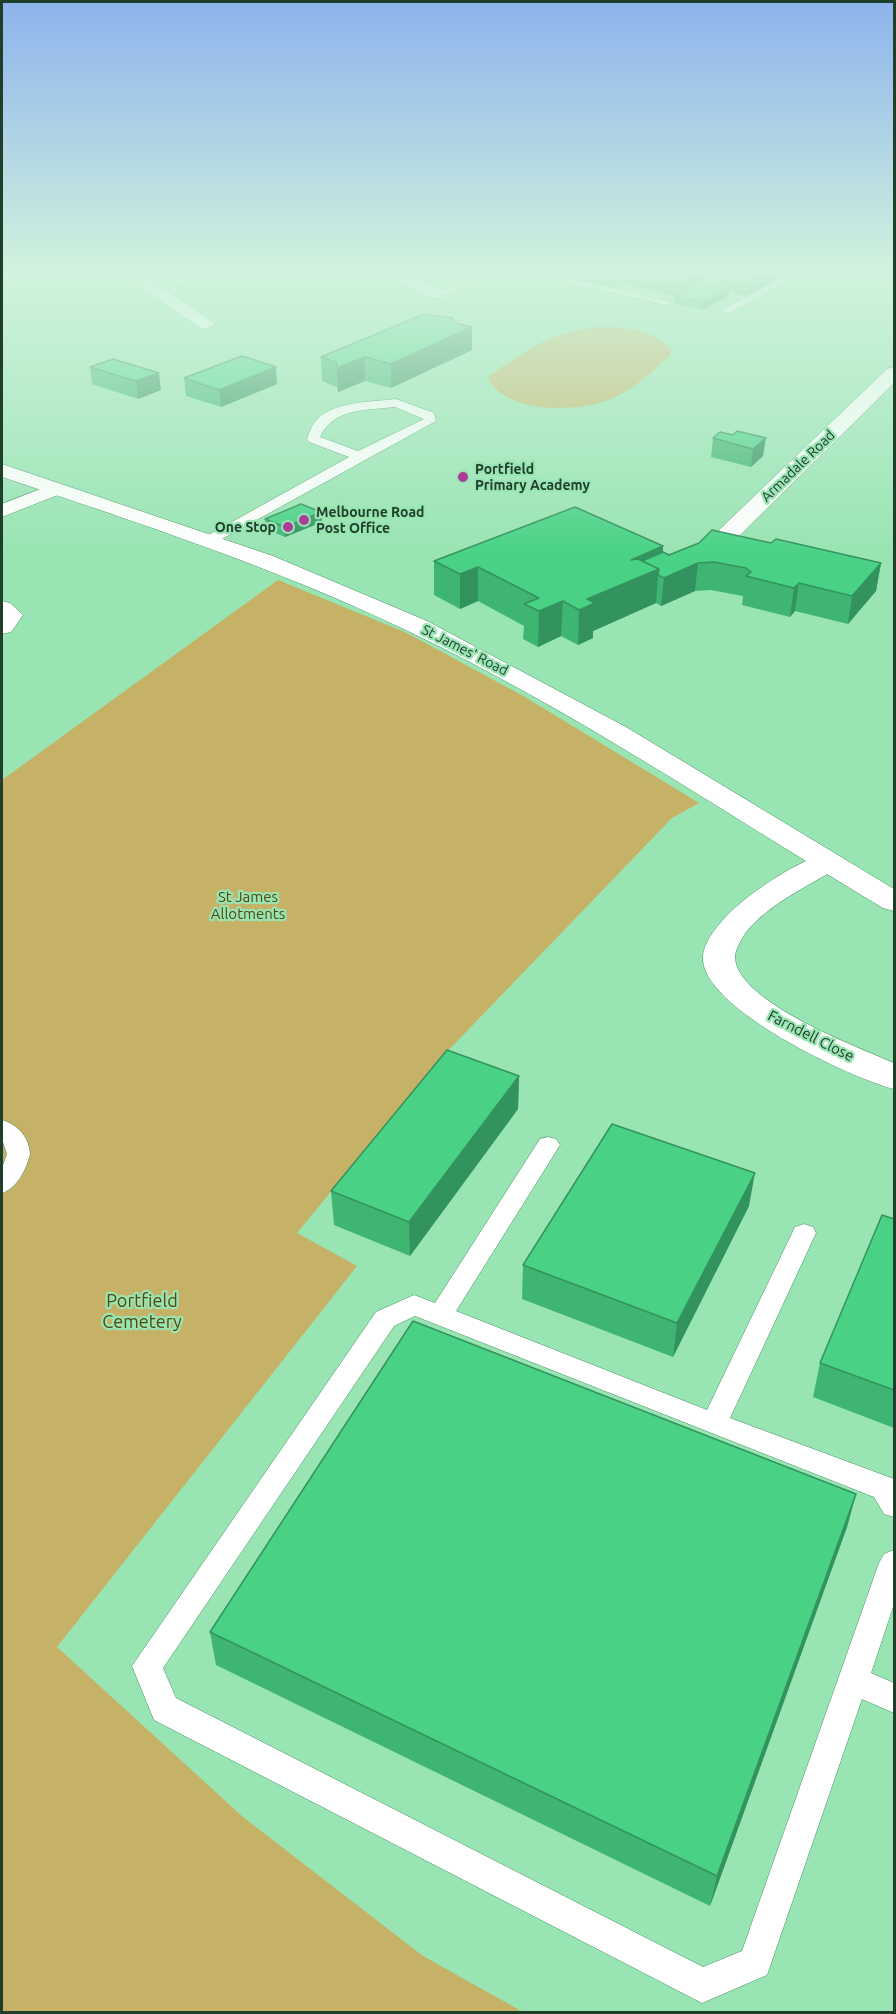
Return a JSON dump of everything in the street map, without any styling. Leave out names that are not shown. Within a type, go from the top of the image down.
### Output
[{"type":"street","name":"Armadale Road","points":[[728,534],[894,373]]},
{"type":"street","name":"St James' Road","points":[[2,470],[274,565],[417,626],[543,690],[732,801],[826,863],[894,902]]},
{"type":"street","points":[[2,511],[56,489]]},
{"type":"street","points":[[2,608],[11,615],[2,627]]},
{"type":"street","name":"Farndell Close","points":[[826,863],[767,900],[731,928],[719,956],[721,965],[733,986],[760,1010],[894,1077]]},
{"type":"lane","points":[[208,541],[360,456],[430,421],[430,416],[396,404],[378,404],[335,413],[320,423],[313,439],[360,456]]},
{"type":"lane","points":[[2,1128],[16,1140],[20,1154],[16,1165],[2,1184]]},
{"type":"lane","points":[[440,1316],[548,1145]]},
{"type":"lane","points":[[714,1424],[804,1233]]},
{"type":"lane","points":[[894,1505],[884,1488],[714,1424],[414,1305],[385,1319],[147,1666],[165,1709],[702,1985],[755,1963],[894,1563]]},
{"type":"lane","points":[[854,1680],[894,1698]]},
{"type":"green space","points":[[501,368],[656,368],[627,391],[611,399],[597,404],[562,408],[526,404],[510,398],[497,390],[488,378]]},
{"type":"green space","points":[[278,580],[407,633],[525,697],[699,803],[672,818],[440,1059],[297,1233],[357,1266],[57,1647],[243,1817],[423,1956],[523,2012],[2,2012],[2,780]]},
{"type":"building","points":[[93,368],[143,368],[159,373],[136,381]]},
{"type":"building","points":[[210,368],[274,368],[219,390],[184,378]]},
{"type":"building","points":[[737,431],[766,438],[753,449],[713,438],[720,432],[733,435]]},
{"type":"building","points":[[301,504],[321,512],[285,527],[265,519]]},
{"type":"building","points":[[575,507],[663,546],[631,560],[638,559],[659,569],[587,599],[595,603],[579,610],[563,601],[539,611],[524,604],[539,598],[478,567],[460,574],[434,561]]},
{"type":"building","points":[[712,530],[771,543],[776,539],[881,563],[852,596],[799,583],[794,588],[746,576],[751,572],[746,568],[714,562],[698,563],[664,578],[658,575],[659,569],[642,561],[663,552],[669,555],[699,543]]},
{"type":"building","points":[[447,1050],[519,1076],[409,1222],[331,1191]]},
{"type":"building","points":[[612,1124],[755,1173],[677,1323],[523,1265]]},
{"type":"building","points":[[882,1215],[894,1219],[894,1390],[820,1363]]},
{"type":"building","points":[[413,1321],[856,1494],[717,1876],[210,1632]]},
{"type":"place","name":"Portfield Primary Academy","points":[[463,477]]},
{"type":"place","name":"Melbourne Road Post Office","points":[[304,520]]},
{"type":"place","name":"One Stop","points":[[288,527]]},
{"type":"park label","name":"St James Allotments","points":[[248,906]]},
{"type":"park label","name":"Portfield Cemetery","points":[[142,1311]]}]
